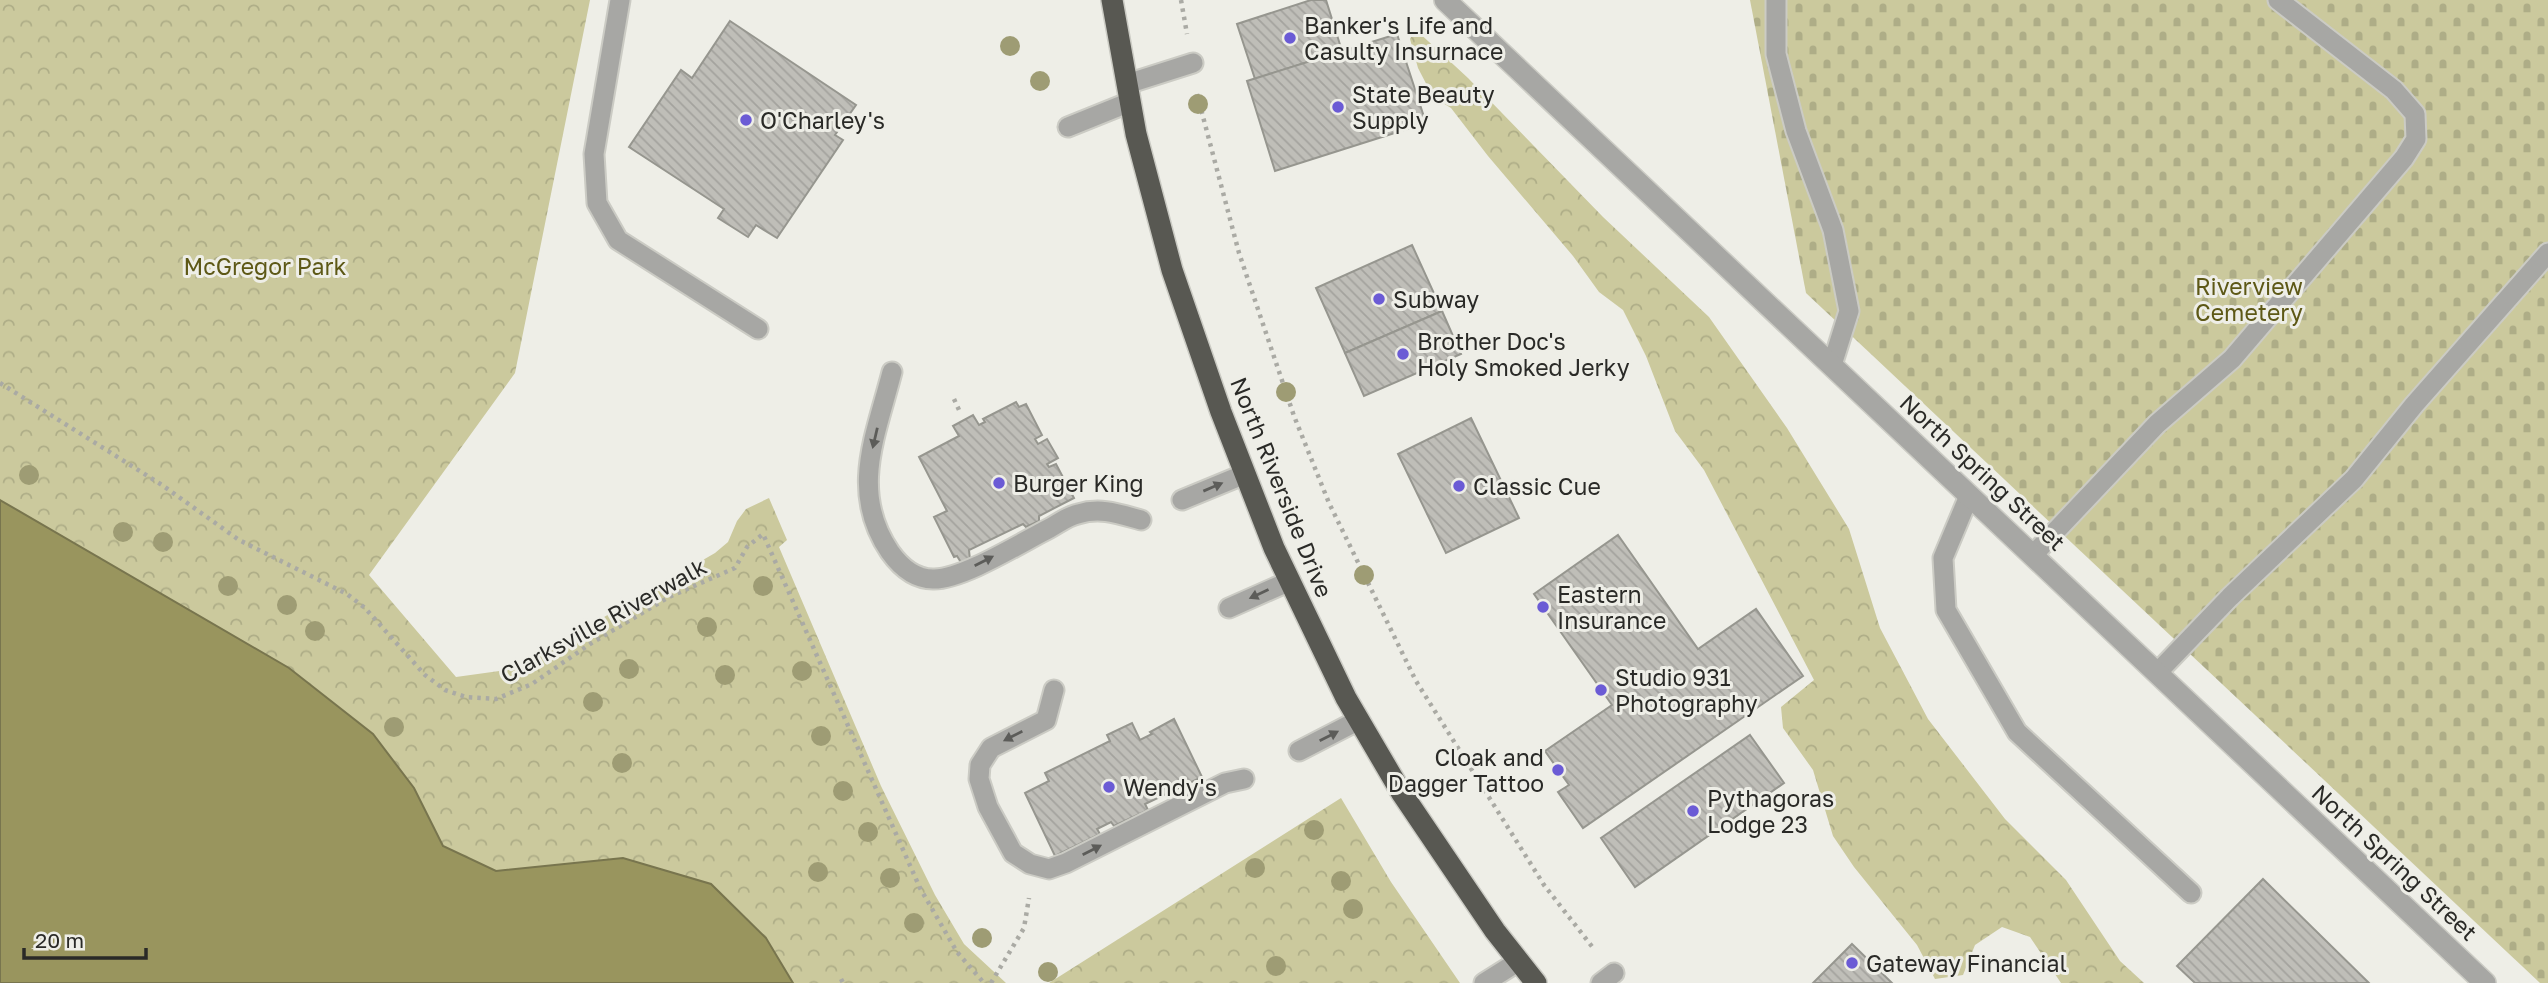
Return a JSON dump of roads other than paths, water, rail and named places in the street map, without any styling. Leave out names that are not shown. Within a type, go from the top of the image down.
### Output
[{"type":"highway","name":"North Riverside Drive","points":[[1112,0],[1136,134],[1175,279],[1274,548],[1359,720],[1414,812],[1536,983]]},
{"type":"street","name":"North Spring Street","points":[[1445,0],[2485,983]]},
{"type":"lane","points":[[620,0],[594,155],[597,203],[618,240],[758,329]]},
{"type":"lane","points":[[1776,0],[1776,54],[1796,131],[1833,230],[1849,311],[1832,365]]},
{"type":"lane","points":[[2033,555],[2157,424],[2232,359],[2404,158],[2416,139],[2415,114],[2394,90],[2278,0]]},
{"type":"lane","points":[[1068,127],[1128,93],[1193,63]]},
{"type":"lane","points":[[2157,673],[2230,597],[2354,479],[2431,384],[2548,253]]},
{"type":"lane","points":[[892,372],[867,474],[867,494],[881,540],[894,558],[911,574],[930,579],[945,578],[969,569],[1077,514],[1102,509],[1141,520]]},
{"type":"lane","points":[[1182,500],[1245,474]]},
{"type":"lane","points":[[1969,496],[1943,558],[1946,610],[2017,732],[2190,893]]},
{"type":"lane","points":[[1229,608],[1290,580]]},
{"type":"lane","points":[[1054,690],[1046,720],[991,748],[981,765],[979,779],[1000,832],[1013,853],[1030,864],[1049,869],[1066,863],[1225,783],[1244,779]]},
{"type":"lane","points":[[1299,751],[1359,720]]},
{"type":"lane","points":[[1484,983],[1518,961]]},
{"type":"place","name":"Banker's Life and Casulty Insurnace","points":[[1290,38]]},
{"type":"place","name":"State Beauty Supply","points":[[1338,107]]},
{"type":"place","name":"O'Charley's","points":[[746,120]]},
{"type":"place","name":"Subway","points":[[1379,299]]},
{"type":"place","name":"Brother Doc's Holy Smoked Jerky","points":[[1403,354]]},
{"type":"place","name":"Burger King","points":[[999,483]]},
{"type":"place","name":"Classic Cue","points":[[1459,486]]},
{"type":"place","name":"Eastern Insurance","points":[[1543,607]]},
{"type":"place","name":"Studio 931 Photography","points":[[1601,690]]},
{"type":"place","name":"Cloak and Dagger Tattoo","points":[[1558,770]]},
{"type":"place","name":"Wendy's","points":[[1109,787]]},
{"type":"place","name":"Pythagoras Lodge 23","points":[[1693,811]]},
{"type":"place","name":"Gateway Financial","points":[[1852,963]]},
{"type":"park label","name":"McGregor Park","points":[[265,266]]},
{"type":"park label","name":"Riverview Cemetery","points":[[2249,299]]}]
